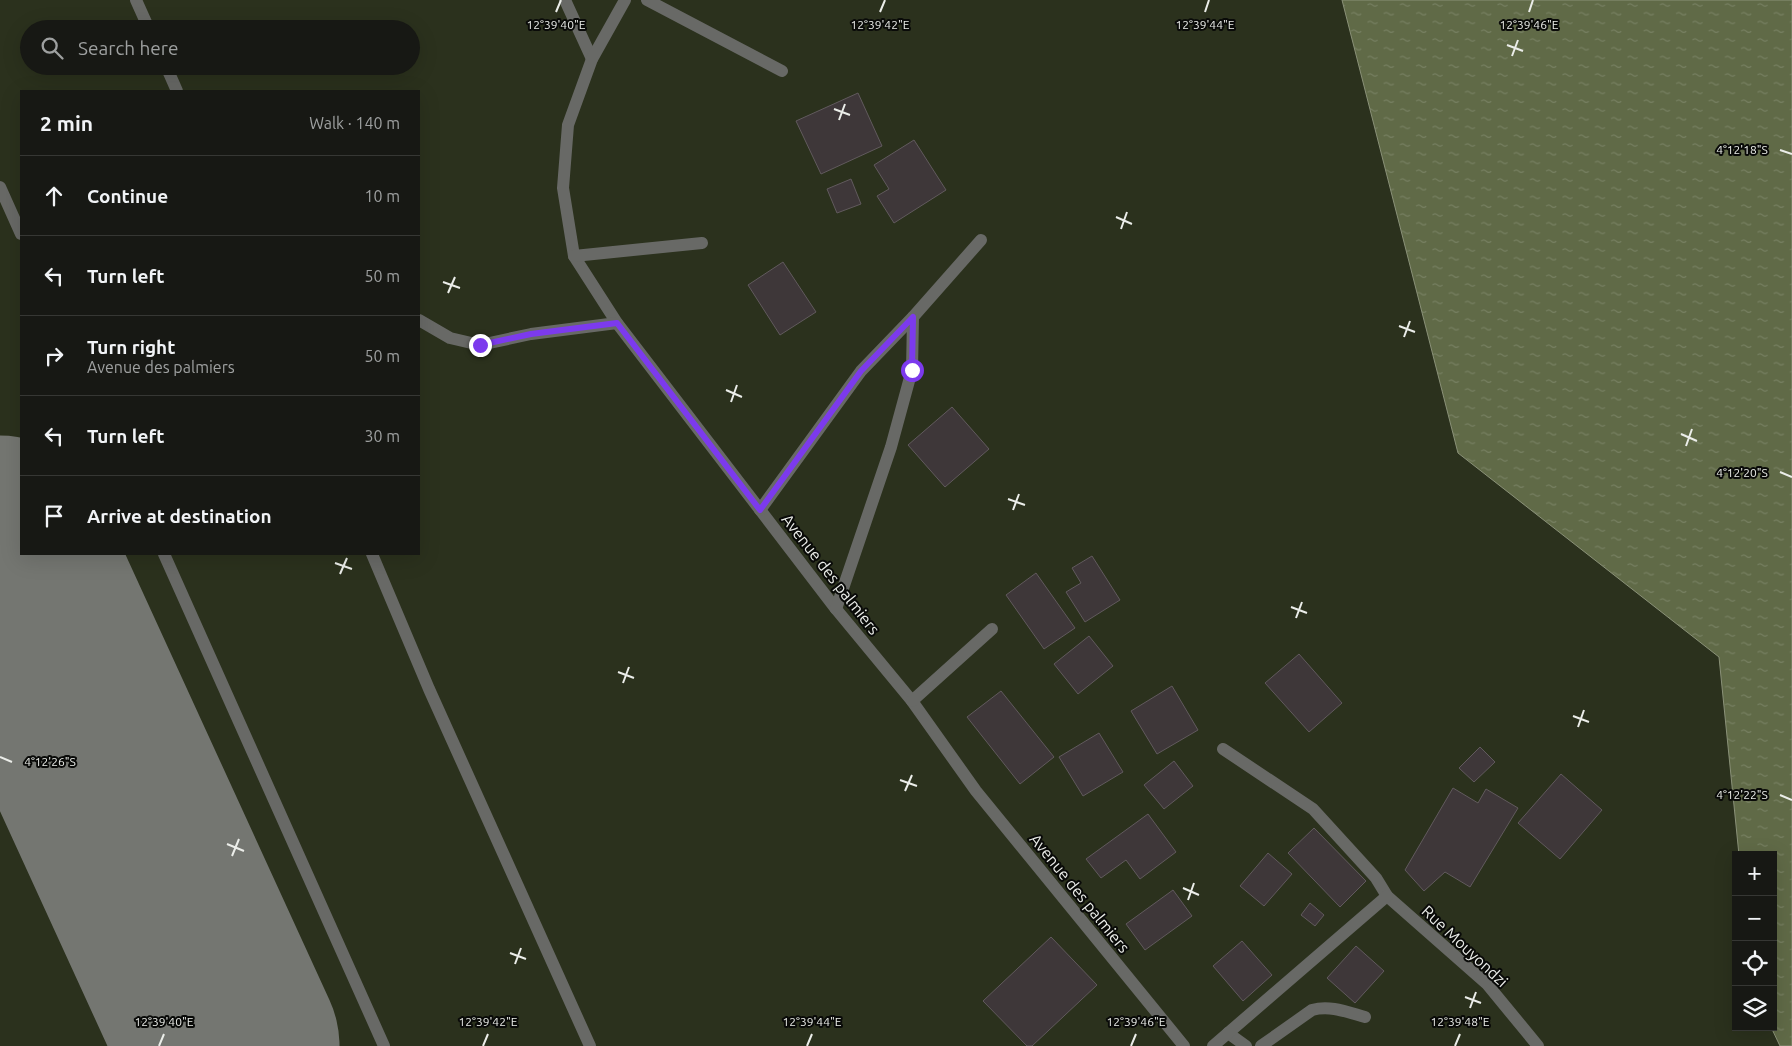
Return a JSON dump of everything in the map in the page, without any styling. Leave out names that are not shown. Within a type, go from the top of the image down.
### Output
[{"type":"street","points":[[136,0],[145,20]]},
{"type":"street","points":[[565,0],[592,59]]},
{"type":"street","name":"Avenue des palmiers","points":[[625,0],[592,59],[568,125],[563,188],[574,256],[617,323],[836,609],[912,702],[976,791],[1184,1046]]},
{"type":"street","points":[[647,0],[782,71]]},
{"type":"street","points":[[170,75],[177,90]]},
{"type":"street","points":[[0,187],[20,232]]},
{"type":"street","points":[[760,510],[861,371],[913,317],[981,240]]},
{"type":"street","points":[[574,256],[702,243]]},
{"type":"street","points":[[836,609],[891,447],[912,370],[913,317]]},
{"type":"street","points":[[420,321],[450,338],[480,345],[531,334],[617,323]]},
{"type":"street","points":[[164,555],[384,1046]]},
{"type":"street","points":[[372,555],[429,689],[590,1046]]},
{"type":"street","points":[[912,702],[992,629]]},
{"type":"street","name":"Rue Mouyondzi","points":[[1223,749],[1313,809],[1376,878],[1387,896],[1487,984],[1538,1046]]},
{"type":"street","points":[[1213,1046],[1387,896]]},
{"type":"street","points":[[1261,1046],[1312,1010],[1328,1007],[1365,1017]]},
{"type":"street","points":[[1228,1033],[1246,1046]]},
{"type":"shaded area","points":[[0,0],[1792,0],[1792,1046],[0,1046]]},
{"type":"water","points":[[1342,0],[1792,0],[1792,1046],[1780,1046],[1773,1031],[1777,1031],[1777,851],[1739,851],[1719,657],[1458,453]]},
{"type":"building","points":[[858,93],[882,146],[821,174],[796,121]]},
{"type":"building","points":[[914,140],[946,190],[894,223],[877,196],[889,189],[874,165]]},
{"type":"building","points":[[851,179],[861,204],[837,213],[827,189]]},
{"type":"building","points":[[783,262],[816,312],[780,335],[748,285]]},
{"type":"building","points":[[952,407],[989,449],[945,487],[908,445]]},
{"type":"building","points":[[1092,556],[1120,600],[1085,622],[1066,592],[1081,583],[1072,568]]},
{"type":"building","points":[[1036,573],[1075,628],[1044,649],[1006,595]]},
{"type":"building","points":[[1089,636],[1113,666],[1078,694],[1054,664]]},
{"type":"building","points":[[1299,654],[1342,703],[1309,732],[1265,683]]},
{"type":"building","points":[[1172,686],[1198,730],[1157,754],[1131,711]]},
{"type":"building","points":[[1001,691],[1054,757],[1020,784],[967,717]]},
{"type":"building","points":[[1099,733],[1123,772],[1083,796],[1059,757]]},
{"type":"building","points":[[1480,747],[1495,762],[1474,782],[1459,768]]},
{"type":"building","points":[[1174,761],[1193,786],[1164,809],[1144,785]]},
{"type":"building","points":[[1561,774],[1602,810],[1560,859],[1518,823]]},
{"type":"building","points":[[1453,788],[1478,803],[1486,789],[1518,808],[1470,887],[1445,872],[1424,891],[1405,870]]},
{"type":"building","points":[[1148,814],[1176,852],[1140,879],[1126,860],[1101,878],[1086,859]]},
{"type":"building","points":[[1314,828],[1366,881],[1340,907],[1288,853]]},
{"type":"building","points":[[1268,853],[1292,874],[1264,906],[1240,886]]},
{"type":"building","points":[[1173,890],[1192,916],[1145,950],[1126,924]]},
{"type":"building","points":[[1310,903],[1324,915],[1315,926],[1301,915]]},
{"type":"building","points":[[1051,937],[1097,985],[1032,1046],[1027,1046],[983,1001]]},
{"type":"building","points":[[1242,941],[1272,975],[1243,1001],[1213,966]]},
{"type":"building","points":[[1356,946],[1384,971],[1355,1003],[1327,978]]},
{"type":"runway","points":[[0,546],[229,1046]]},
{"type":"route","points":[[480,345],[531,334],[617,323],[760,510],[861,371],[913,317],[912,370]]}]
